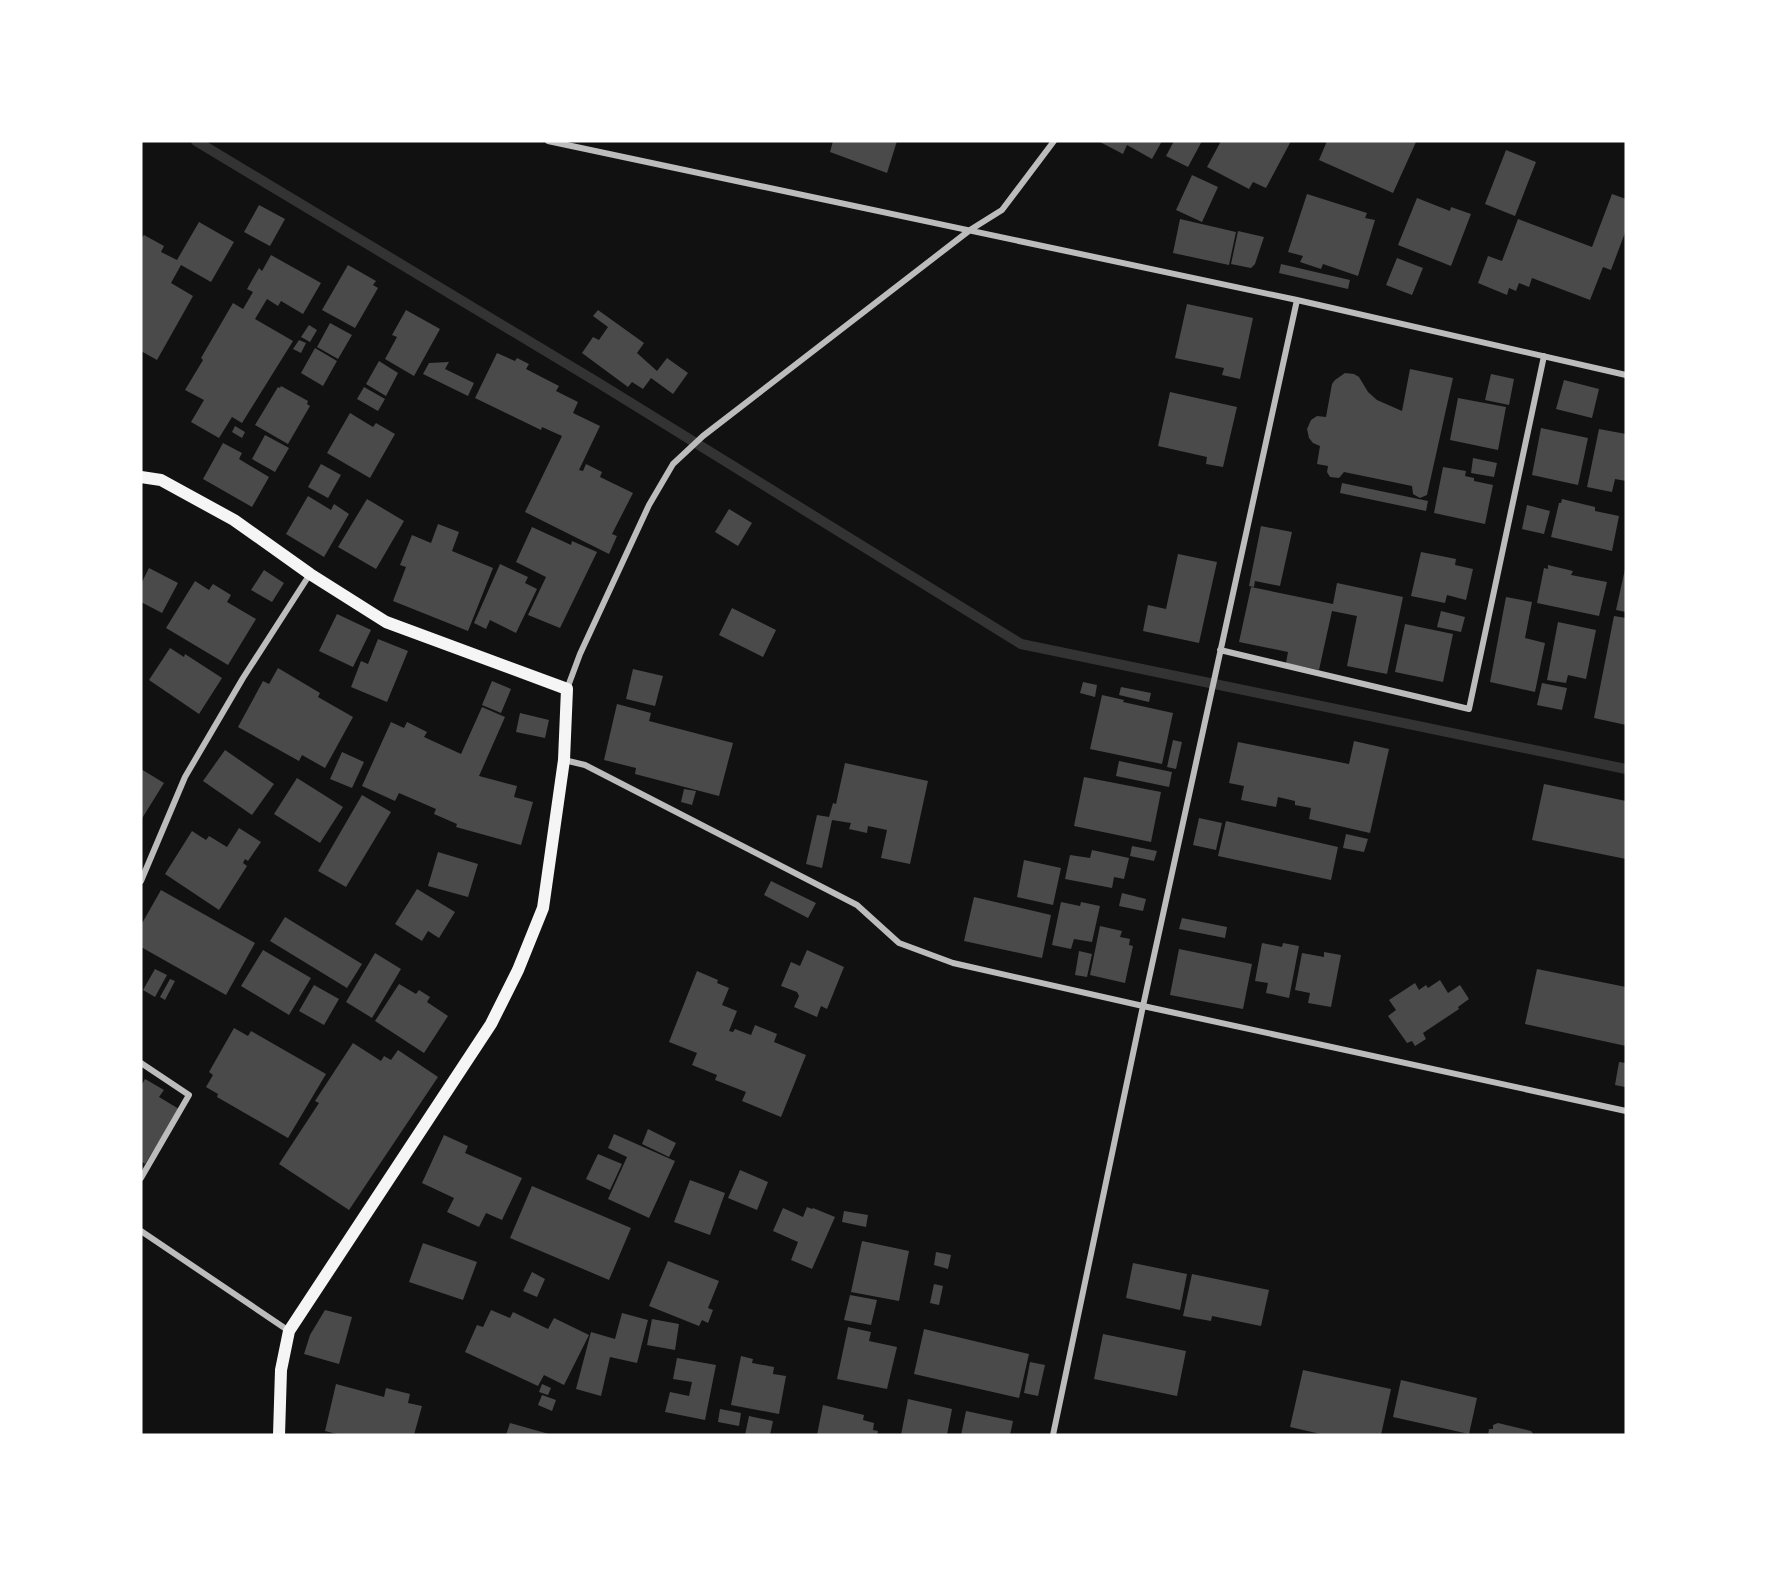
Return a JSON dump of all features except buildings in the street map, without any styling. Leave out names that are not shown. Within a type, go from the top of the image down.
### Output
[{"type":"main road","points":[[141,477],[161,480],[234,520],[310,574],[386,622],[567,689],[564,760],[543,908],[518,970],[491,1024],[289,1331],[281,1370],[279,1435]]},
{"type":"street","points":[[548,141],[1296,300],[1626,375]]},
{"type":"street","points":[[567,689],[580,654],[648,505],[673,464],[703,436],[970,230],[1002,210],[1054,141]]},
{"type":"street","points":[[1053,1435],[1143,1006],[1296,300]]},
{"type":"street","points":[[1220,650],[1469,709],[1544,356]]},
{"type":"street","points":[[141,881],[185,777],[243,678],[310,574]]},
{"type":"street","points":[[564,760],[585,765],[857,905],[899,944],[954,963],[1626,1111]]},
{"type":"street","points":[[141,1063],[189,1095],[141,1178]]},
{"type":"street","points":[[141,1231],[289,1331]]},
{"type":"waterway","points":[[196,141],[597,382],[1021,644],[1626,769]]}]
